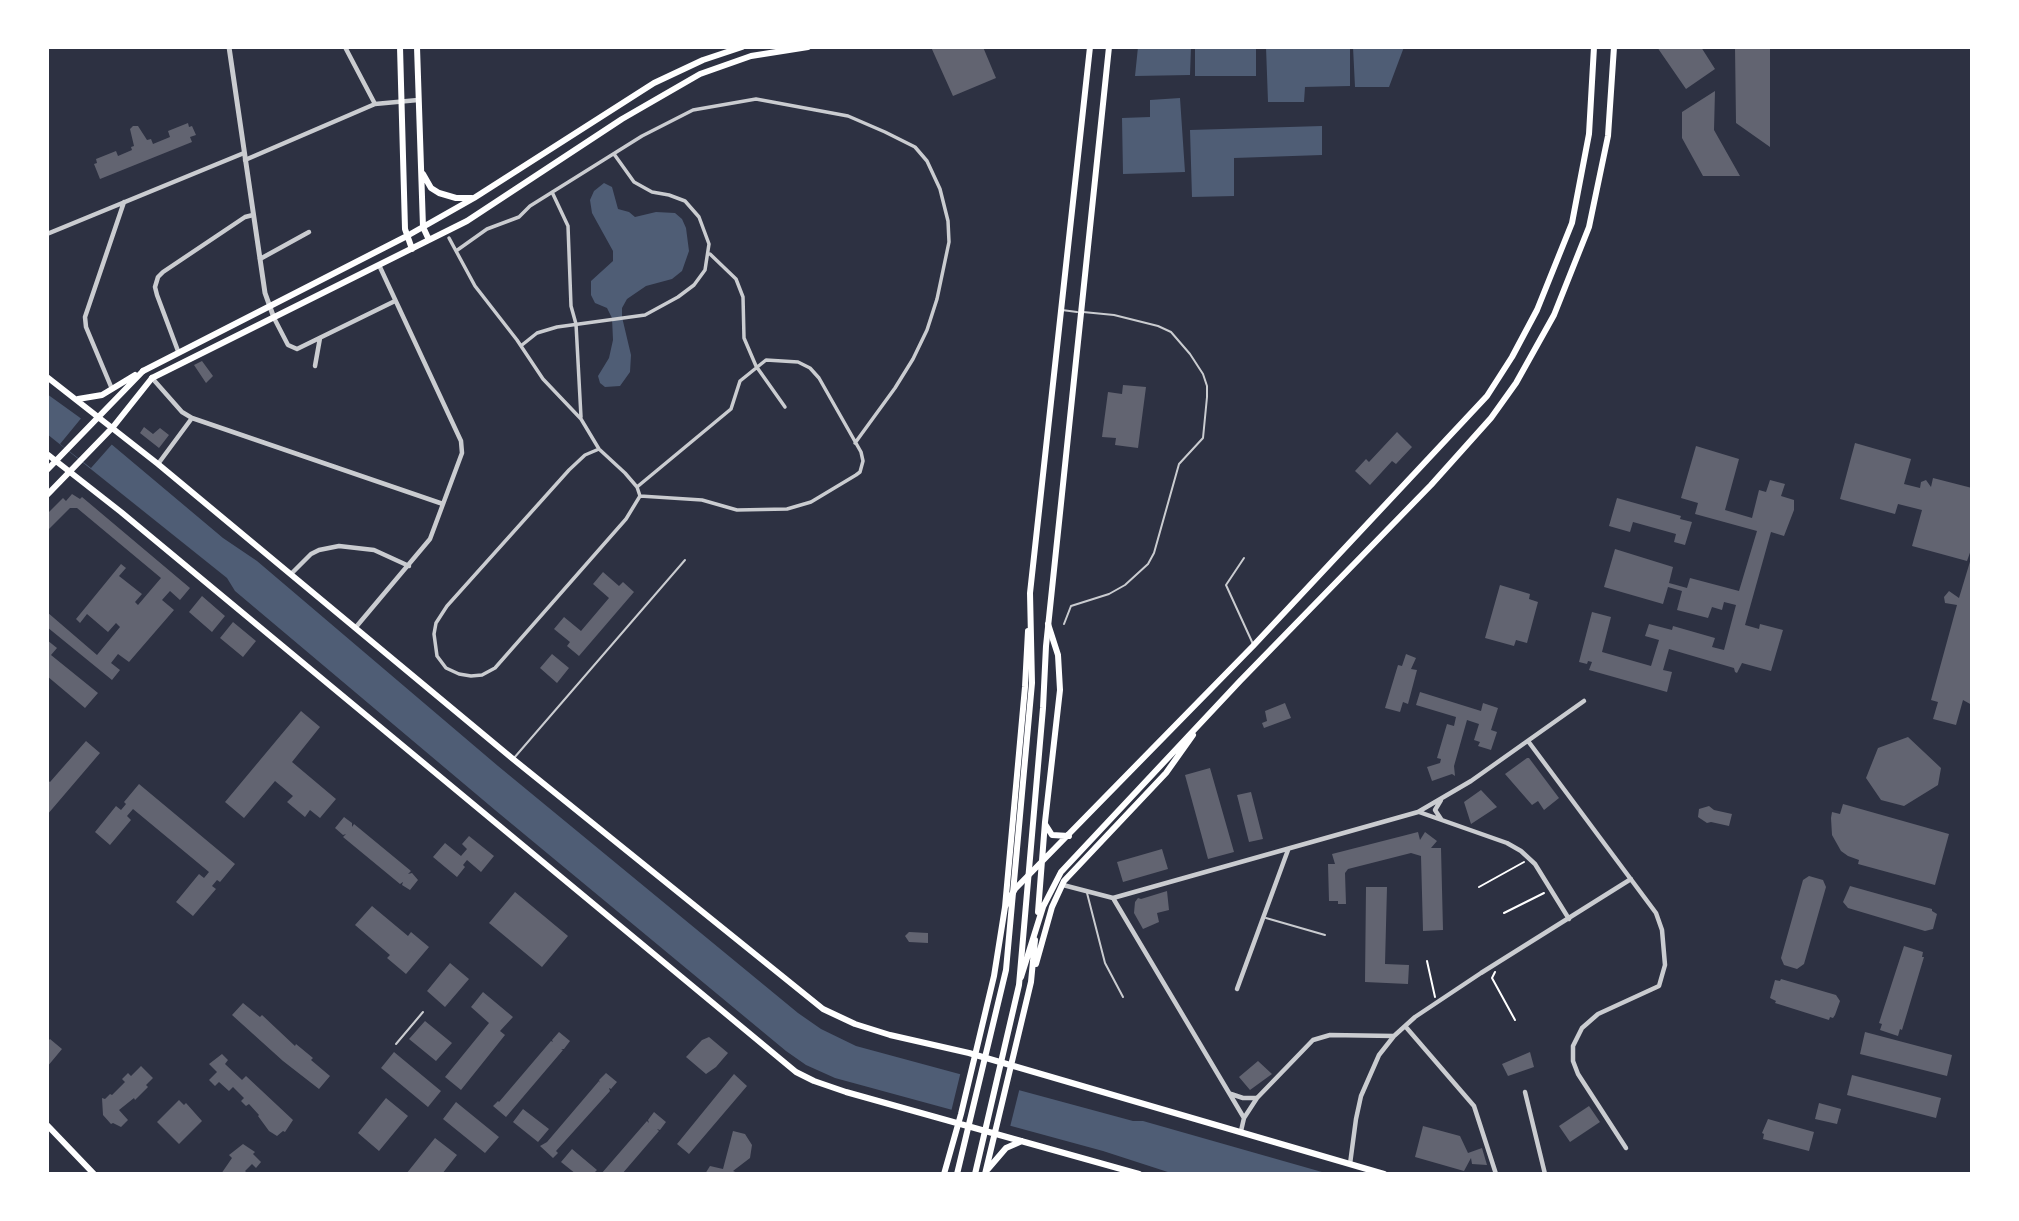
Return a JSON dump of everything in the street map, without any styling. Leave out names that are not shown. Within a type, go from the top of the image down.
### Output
[{"type":"main road","points":[[400,47],[405,229],[412,249]]},
{"type":"main road","points":[[417,47],[423,227],[429,240]]},
{"type":"main road","points":[[77,399],[102,395],[178,351],[407,236],[474,198],[654,83],[703,60],[742,47]]},
{"type":"main road","points":[[47,495],[110,429],[152,378],[467,220],[622,119],[700,74],[751,56],[808,47]]},
{"type":"main road","points":[[944,1174],[994,976],[1005,907],[1025,687],[1030,593],[1090,47]]},
{"type":"main road","points":[[1019,985],[1048,624],[1109,47]]},
{"type":"main road","points":[[975,1174],[1019,985],[1043,907],[1060,872],[1201,722],[1259,651],[1465,422],[1487,396],[1513,357],[1549,284],[1572,223],[1589,134],[1594,47]]},
{"type":"main road","points":[[1005,907],[1015,889],[1259,651],[1477,434],[1502,405],[1554,315],[1589,227],[1608,136],[1614,47]]},
{"type":"main road","points":[[421,169],[431,188],[439,193],[456,198],[474,198]]},
{"type":"main road","points":[[47,470],[143,371]]},
{"type":"main road","points":[[47,377],[77,399],[110,429],[159,464],[513,759],[823,1009],[855,1024],[890,1035],[1011,1065],[1384,1174]]},
{"type":"main road","points":[[47,454],[788,1067],[825,1085],[1139,1174]]},
{"type":"main road","points":[[957,1174],[1006,971],[1031,708],[1030,593]]},
{"type":"main road","points":[[1031,982],[1060,681],[1058,655],[1048,624]]},
{"type":"main road","points":[[985,1174],[1031,982],[1052,907],[1062,885],[1166,773],[1201,722]]},
{"type":"main road","points":[[1045,822],[1052,835],[1069,836]]},
{"type":"main road","points":[[47,1125],[92,1173]]},
{"type":"main road","points":[[985,1174],[1006,1148],[1025,1141]]},
{"type":"street","points":[[229,47],[269,306],[292,348],[297,349],[395,301]]},
{"type":"street","points":[[345,47],[375,104]]},
{"type":"street","points":[[456,251],[487,229],[519,217],[530,206],[552,192],[693,110],[756,99],[848,116],[915,147],[927,161],[940,189],[948,221],[949,242],[937,299],[927,330],[913,359],[855,443]]},
{"type":"street","points":[[47,234],[375,104],[418,100]]},
{"type":"street","points":[[521,346],[537,333],[576,324],[645,315],[663,307],[694,285],[705,270],[710,254],[699,217],[685,201],[652,192],[635,182],[614,154]]},
{"type":"street","points":[[552,192],[568,226],[571,306],[576,324],[582,387],[581,419]]},
{"type":"street","points":[[111,389],[86,327],[85,317],[124,202]]},
{"type":"street","points":[[178,351],[157,295],[155,287],[158,277],[245,217],[253,215]]},
{"type":"street","points":[[260,258],[309,232]]},
{"type":"street","points":[[449,238],[475,286],[543,379],[581,419],[599,449],[637,487],[640,496],[626,519],[495,668],[482,675],[471,676],[446,668],[437,656],[434,634],[436,622],[447,606],[569,470],[585,455],[599,449]]},
{"type":"street","points":[[710,254],[736,279],[743,297],[744,338],[756,366],[785,407]]},
{"type":"street","points":[[356,628],[430,539],[461,457],[462,447],[379,265]]},
{"type":"street","points":[[314,366],[320,338]]},
{"type":"street","points":[[637,487],[731,409],[740,381],[766,360],[798,362],[810,368],[819,378],[863,461],[860,472],[811,502],[787,509],[737,510],[702,500],[640,496]]},
{"type":"street","points":[[152,378],[181,412],[192,418],[443,504]]},
{"type":"street","points":[[159,464],[192,418]]},
{"type":"street","points":[[291,574],[311,554],[339,546],[374,550],[409,566]]},
{"type":"street","points":[[1062,885],[1113,898],[1418,812],[1444,798],[1584,701]]},
{"type":"street","points":[[1528,741],[1656,913],[1662,930],[1666,957],[1661,984],[1609,1007],[1589,1021],[1576,1039],[1572,1054],[1578,1074],[1626,1148]]},
{"type":"street","points":[[1444,798],[1435,810],[1444,822]]},
{"type":"street","points":[[1418,812],[1507,843],[1530,859],[1569,919]]},
{"type":"street","points":[[1237,989],[1289,850]]},
{"type":"street","points":[[1350,1164],[1361,1096],[1379,1055],[1394,1036],[1437,1002],[1631,879]]},
{"type":"street","points":[[1113,898],[1244,1118]]},
{"type":"street","points":[[1405,1026],[1474,1106],[1496,1174]]},
{"type":"street","points":[[1241,1131],[1244,1118],[1257,1098],[1304,1048],[1320,1037],[1394,1036]]},
{"type":"street","points":[[1525,1092],[1545,1174]]},
{"type":"street","points":[[1230,1093],[1243,1098],[1257,1098]]},
{"type":"lane","points":[[1061,309],[1114,315],[1171,332],[1190,354],[1207,386],[1203,438],[1179,464],[1154,553],[1148,564],[1131,580],[1109,594],[1071,606],[1063,624]]},
{"type":"lane","points":[[1244,558],[1226,585],[1259,651]]},
{"type":"lane","points":[[513,759],[685,561]]},
{"type":"lane","points":[[1087,891],[1105,963],[1123,997]]},
{"type":"lane","points":[[1264,918],[1325,935]]},
{"type":"lane","points":[[396,1044],[423,1012]]},
{"type":"path","points":[[1479,887],[1530,859]]},
{"type":"path","points":[[1504,913],[1550,889]]},
{"type":"path","points":[[1427,961],[1437,1002]]},
{"type":"path","points":[[1501,961],[1492,978],[1515,1020]]},
{"type":"water","points":[[1138,47],[1191,47],[1190,75],[1135,76]]},
{"type":"water","points":[[1195,47],[1256,47],[1256,76],[1195,76]]},
{"type":"water","points":[[1266,47],[1350,47],[1350,86],[1305,87],[1304,102],[1268,102]]},
{"type":"water","points":[[1353,47],[1404,47],[1389,87],[1355,87]]},
{"type":"water","points":[[1180,98],[1185,172],[1123,174],[1122,118],[1150,117],[1150,100]]},
{"type":"water","points":[[1322,126],[1322,155],[1234,158],[1234,196],[1192,197],[1190,130]]},
{"type":"water","points":[[604,183],[612,187],[618,209],[635,217],[656,212],[675,213],[686,228],[689,251],[682,271],[672,279],[646,286],[627,299],[622,308],[622,317],[631,355],[630,372],[620,386],[605,387],[598,376],[609,358],[613,340],[612,318],[607,308],[595,303],[591,295],[591,281],[613,261],[613,251],[592,213],[590,200],[594,191]]},
{"type":"water","points":[[47,394],[79,417],[223,538],[257,561],[498,766],[798,1013],[821,1029],[856,1046],[1133,1121],[1143,1121],[1329,1174],[1174,1174],[1103,1151],[835,1078],[806,1065],[495,810],[235,591],[227,578],[47,434]]},
{"type":"pier","points":[[83,416],[114,442],[91,468],[60,444]]},
{"type":"pier","points":[[961,1071],[1020,1087],[1010,1127],[951,1112]]},
{"type":"building","points":[[931,47],[983,47],[996,78],[953,96]]},
{"type":"building","points":[[1657,47],[1701,47],[1715,69],[1686,89]]},
{"type":"building","points":[[1735,47],[1770,47],[1770,147],[1736,123]]},
{"type":"building","points":[[1715,91],[1714,130],[1740,176],[1703,176],[1682,138],[1682,112]]},
{"type":"building","points":[[188,123],[196,135],[190,137],[192,142],[100,179],[94,164],[97,163],[96,159],[116,151],[118,156],[132,150],[131,147],[134,146],[130,129],[133,126],[138,126],[153,144],[170,137],[168,131]]},
{"type":"building","points":[[202,361],[213,376],[206,383],[194,365]]},
{"type":"building","points":[[1123,385],[1146,387],[1138,448],[1115,445],[1116,438],[1102,437],[1108,392],[1122,394]]},
{"type":"building","points":[[144,427],[153,434],[160,428],[169,435],[159,448],[140,433]]},
{"type":"building","points":[[1397,432],[1412,447],[1396,464],[1392,461],[1370,485],[1355,471],[1366,459],[1369,462]]},
{"type":"building","points":[[1855,443],[1911,459],[1904,484],[1920,488],[1921,482],[1926,480],[1931,487],[1933,478],[1972,488],[1972,547],[1967,561],[1912,546],[1922,510],[1898,504],[1895,514],[1840,499]]},
{"type":"building","points":[[1696,446],[1739,459],[1725,510],[1752,518],[1759,490],[1766,492],[1770,480],[1785,484],[1781,496],[1794,500],[1794,510],[1784,536],[1771,532],[1745,625],[1759,629],[1760,624],[1783,630],[1771,671],[1742,663],[1737,673],[1734,668],[1669,649],[1663,670],[1672,672],[1667,692],[1589,670],[1592,662],[1579,662],[1592,612],[1611,617],[1602,652],[1651,666],[1659,640],[1645,636],[1649,624],[1672,630],[1673,626],[1715,638],[1712,647],[1724,650],[1736,605],[1724,602],[1722,610],[1712,607],[1708,618],[1677,610],[1682,591],[1668,587],[1663,604],[1604,587],[1615,549],[1673,567],[1669,583],[1687,588],[1690,578],[1739,591],[1757,531],[1695,514],[1698,503],[1681,498]]},
{"type":"building","points":[[72,494],[80,499],[82,497],[190,588],[180,600],[170,591],[162,600],[174,610],[129,662],[118,654],[111,663],[120,670],[112,680],[47,627],[47,612],[97,655],[120,627],[116,623],[108,632],[87,614],[80,623],[76,619],[121,564],[126,568],[119,576],[142,594],[135,602],[138,605],[161,578],[77,508],[70,508],[47,531],[47,514],[63,498],[66,501]]},
{"type":"building","points":[[1617,498],[1681,516],[1680,519],[1692,522],[1685,545],[1674,542],[1676,534],[1633,522],[1630,532],[1609,526]]},
{"type":"building","points":[[1972,555],[1972,705],[1963,700],[1956,725],[1933,719],[1938,702],[1931,700],[1957,605],[1945,603],[1944,597],[1949,591],[1959,598]]},
{"type":"building","points":[[603,572],[619,586],[623,582],[634,592],[579,656],[567,646],[570,642],[554,629],[564,617],[581,631],[609,598],[593,584]]},
{"type":"building","points":[[1500,585],[1530,594],[1529,599],[1538,602],[1527,643],[1516,640],[1514,646],[1485,638]]},
{"type":"building","points":[[202,596],[225,616],[212,632],[189,612]]},
{"type":"building","points":[[233,622],[256,641],[243,657],[220,638]]},
{"type":"building","points":[[47,640],[57,648],[51,655],[98,693],[85,708],[47,676]]},
{"type":"building","points":[[552,654],[569,668],[557,683],[540,668]]},
{"type":"building","points":[[1406,654],[1416,658],[1411,669],[1417,670],[1408,704],[1403,702],[1400,712],[1385,708],[1398,665],[1402,666]]},
{"type":"building","points":[[1420,692],[1481,711],[1483,703],[1498,708],[1491,730],[1497,732],[1491,750],[1478,746],[1480,742],[1474,740],[1479,724],[1467,720],[1454,766],[1455,776],[1452,774],[1432,781],[1427,767],[1440,763],[1441,759],[1437,758],[1447,724],[1454,726],[1456,717],[1416,705]]},
{"type":"building","points":[[1285,703],[1291,718],[1264,728],[1262,723],[1267,721],[1265,711]]},
{"type":"building","points":[[301,711],[320,727],[292,762],[336,799],[320,818],[310,810],[305,817],[287,802],[293,796],[275,781],[244,818],[225,802]]},
{"type":"building","points":[[1908,737],[1941,768],[1938,785],[1904,806],[1881,800],[1866,778],[1878,748]]},
{"type":"building","points":[[86,741],[100,753],[47,815],[47,780],[50,782]]},
{"type":"building","points":[[1527,758],[1559,798],[1544,810],[1538,801],[1532,805],[1505,774]]},
{"type":"building","points":[[1210,768],[1234,852],[1208,859],[1185,775]]},
{"type":"building","points":[[139,784],[235,864],[220,882],[217,880],[212,886],[216,889],[193,916],[176,902],[199,874],[204,878],[209,872],[133,809],[127,816],[131,820],[110,845],[95,832],[116,806],[121,810]]},
{"type":"building","points":[[1481,790],[1497,807],[1471,824],[1464,802]]},
{"type":"building","points":[[1251,792],[1263,839],[1249,842],[1237,795]]},
{"type":"building","points":[[1843,804],[1949,834],[1935,885],[1858,864],[1859,860],[1841,851],[1832,835],[1831,818],[1832,812],[1840,814]]},
{"type":"building","points":[[1709,806],[1714,810],[1732,814],[1729,826],[1707,823],[1698,817],[1699,809]]},
{"type":"building","points":[[344,817],[352,823],[352,827],[354,824],[411,871],[408,874],[412,873],[418,880],[410,890],[343,837],[346,834],[343,835],[335,828]]},
{"type":"building","points":[[1418,832],[1420,840],[1425,832],[1437,841],[1431,848],[1441,848],[1443,930],[1423,931],[1421,856],[1411,853],[1348,869],[1345,873],[1346,904],[1329,901],[1328,864],[1335,864],[1332,854]]},
{"type":"building","points":[[469,836],[494,856],[481,872],[467,860],[457,877],[433,857],[445,843],[461,856],[467,849],[462,844]]},
{"type":"building","points":[[1162,849],[1168,869],[1123,882],[1117,862]]},
{"type":"building","points":[[1809,876],[1823,880],[1826,887],[1804,964],[1797,969],[1784,965],[1781,958],[1803,880]]},
{"type":"building","points":[[1850,886],[1932,909],[1937,914],[1933,929],[1925,931],[1848,908],[1843,902]]},
{"type":"building","points":[[1366,887],[1387,887],[1385,964],[1409,965],[1408,984],[1365,982]]},
{"type":"building","points":[[1167,891],[1169,910],[1157,913],[1159,922],[1143,929],[1134,913],[1135,902],[1138,898]]},
{"type":"building","points":[[515,892],[568,936],[542,967],[489,923]]},
{"type":"building","points":[[372,906],[408,936],[411,932],[429,947],[406,974],[387,958],[390,955],[355,925]]},
{"type":"building","points":[[909,932],[928,933],[928,943],[909,942],[905,936]]},
{"type":"building","points":[[1904,946],[1923,952],[1924,957],[1898,1036],[1880,1030],[1882,1024],[1879,1023]]},
{"type":"building","points":[[450,963],[469,979],[445,1007],[427,991]]},
{"type":"building","points":[[1781,979],[1836,995],[1840,1001],[1833,1018],[1830,1017],[1829,1020],[1775,1003],[1776,1001],[1770,998],[1775,980]]},
{"type":"building","points":[[483,992],[513,1017],[500,1031],[505,1035],[461,1090],[445,1077],[489,1023],[471,1007]]},
{"type":"building","points":[[243,1003],[260,1017],[262,1015],[330,1076],[319,1089],[232,1015]]},
{"type":"building","points":[[425,1021],[452,1043],[436,1061],[409,1039]]},
{"type":"building","points":[[559,1032],[570,1041],[506,1117],[493,1106],[551,1041],[553,1042]]},
{"type":"building","points":[[1865,1032],[1952,1055],[1947,1076],[1860,1054]]},
{"type":"building","points":[[709,1037],[728,1053],[706,1074],[686,1057],[702,1040]]},
{"type":"building","points":[[50,1039],[62,1049],[47,1067],[47,1042]]},
{"type":"building","points":[[394,1052],[441,1091],[428,1107],[381,1068]]},
{"type":"building","points":[[1530,1052],[1534,1067],[1508,1076],[1502,1064]]},
{"type":"building","points":[[222,1054],[228,1060],[225,1064],[242,1080],[246,1076],[293,1120],[285,1132],[277,1136],[269,1131],[249,1104],[246,1106],[241,1101],[244,1098],[233,1087],[229,1091],[219,1082],[215,1086],[209,1080],[217,1072],[209,1064]]},
{"type":"building","points":[[1258,1061],[1272,1074],[1250,1090],[1239,1077]]},
{"type":"building","points":[[141,1066],[153,1078],[135,1100],[134,1098],[119,1110],[128,1120],[121,1127],[111,1124],[103,1115],[102,1098],[112,1095],[125,1082],[122,1079],[128,1073],[131,1076]]},
{"type":"building","points":[[606,1073],[617,1082],[609,1088],[610,1091],[556,1151],[558,1153],[553,1158],[540,1146],[547,1142]]},
{"type":"building","points":[[734,1074],[747,1086],[689,1154],[677,1144]]},
{"type":"building","points":[[1852,1075],[1941,1098],[1936,1118],[1847,1095]]},
{"type":"building","points":[[386,1098],[408,1116],[379,1151],[358,1133]]},
{"type":"building","points":[[179,1100],[184,1105],[186,1103],[202,1121],[179,1144],[157,1122]]},
{"type":"building","points":[[456,1102],[499,1137],[485,1153],[443,1119]]},
{"type":"building","points":[[1819,1103],[1841,1109],[1837,1124],[1815,1119]]},
{"type":"building","points":[[1589,1106],[1600,1122],[1570,1142],[1559,1126]]},
{"type":"building","points":[[523,1109],[549,1129],[538,1142],[513,1122]]},
{"type":"building","points":[[654,1112],[666,1122],[660,1130],[657,1129],[659,1131],[622,1174],[601,1174],[647,1121],[649,1123],[648,1120]]},
{"type":"building","points":[[1768,1119],[1814,1132],[1809,1151],[1763,1139],[1762,1133]]},
{"type":"building","points":[[1423,1126],[1460,1136],[1468,1153],[1482,1148],[1487,1165],[1472,1164],[1471,1158],[1464,1171],[1415,1157]]},
{"type":"building","points":[[733,1131],[745,1134],[752,1145],[750,1158],[733,1171],[740,1174],[705,1174],[710,1166],[723,1169]]},
{"type":"building","points":[[435,1138],[457,1155],[442,1174],[406,1174]]},
{"type":"building","points":[[243,1144],[255,1152],[253,1154],[261,1162],[256,1168],[252,1164],[245,1171],[248,1174],[221,1174],[232,1158],[229,1155]]},
{"type":"building","points":[[572,1149],[597,1170],[593,1174],[576,1174],[561,1162]]}]
